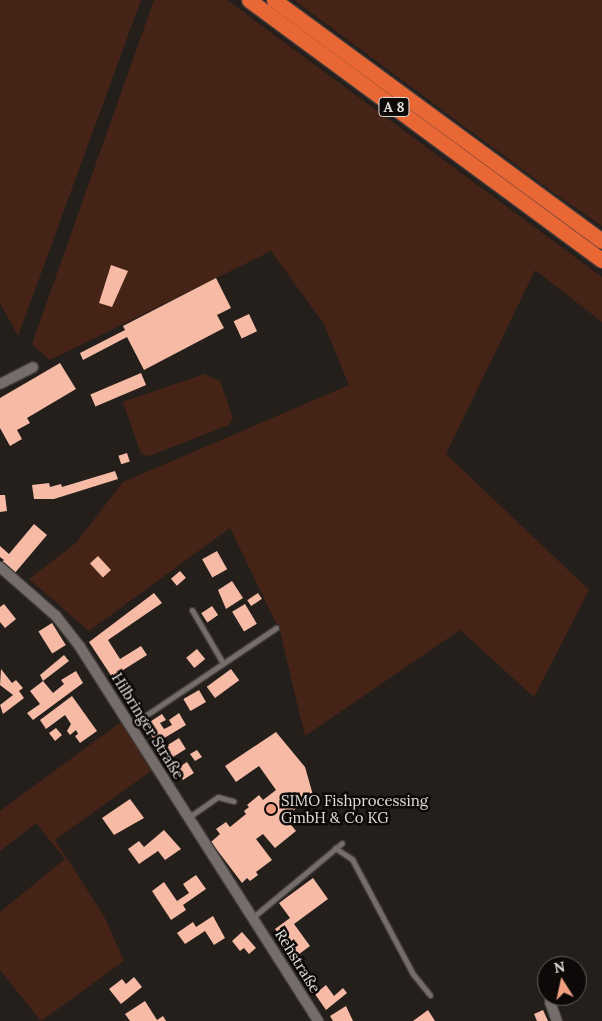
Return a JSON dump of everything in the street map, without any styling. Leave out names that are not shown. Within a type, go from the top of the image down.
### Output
[{"type":"highway","name":"A 8","points":[[248,0],[544,208]]},
{"type":"highway","name":"A 8","points":[[274,0],[571,228],[602,260]]},
{"type":"highway","name":"A 8","points":[[571,228],[602,241]]},
{"type":"street","points":[[0,384],[33,367]]},
{"type":"street","name":"Hilbringer Straße","points":[[0,567],[68,630],[252,918]]},
{"type":"street","name":"Rehstraße","points":[[252,918],[318,1021]]},
{"type":"street","points":[[551,1006],[557,1021]]},
{"type":"lane","points":[[192,610],[223,663]]},
{"type":"lane","points":[[130,726],[276,628]]},
{"type":"lane","points":[[188,817],[218,798],[226,797],[233,801]]},
{"type":"lane","points":[[252,918],[342,842]]},
{"type":"lane","points":[[335,848],[352,859],[376,898],[413,974],[430,995]]},
{"type":"shaded area","points":[[0,0],[141,0],[18,336],[0,303]]},
{"type":"shaded area","points":[[154,0],[227,0],[602,277],[602,322],[535,270],[446,454],[589,590],[534,697],[460,630],[305,736],[280,631],[230,528],[89,631],[29,579],[76,543],[123,482],[349,385],[324,324],[271,251],[50,360],[32,344]]},
{"type":"shaded area","points":[[294,0],[602,0],[602,226],[554,193]]},
{"type":"shaded area","points":[[204,374],[220,381],[233,418],[229,425],[149,456],[141,454],[123,402]]},
{"type":"shaded area","points":[[121,722],[151,771],[55,840],[104,916],[124,961],[41,1021],[0,970],[0,912],[65,859],[36,823],[0,851],[0,811]]},
{"type":"building","points":[[111,265],[128,271],[112,307],[99,303]]},
{"type":"building","points":[[216,278],[231,308],[217,315],[224,328],[144,370],[127,337],[83,360],[80,353],[125,330],[123,326]]},
{"type":"building","points":[[249,314],[257,331],[242,338],[234,321]]},
{"type":"building","points":[[60,363],[76,389],[27,418],[30,423],[17,430],[22,439],[10,446],[0,428],[0,398]]},
{"type":"building","points":[[141,373],[146,385],[95,406],[90,394]]},
{"type":"building","points":[[127,453],[130,462],[121,464],[118,456]]},
{"type":"building","points":[[115,471],[118,479],[54,499],[34,499],[32,485],[49,483],[50,487],[61,484],[62,487]]},
{"type":"building","points":[[0,495],[5,495],[7,511],[0,512]]},
{"type":"building","points":[[34,524],[47,535],[14,574],[1,563],[4,560],[0,557],[0,546],[9,554]]},
{"type":"building","points":[[217,551],[227,569],[212,578],[202,559]]},
{"type":"building","points":[[98,556],[111,570],[103,577],[90,564]]},
{"type":"building","points":[[180,571],[186,578],[177,586],[171,579]]},
{"type":"building","points":[[232,581],[243,598],[226,609],[218,590]]},
{"type":"building","points":[[154,593],[162,603],[108,640],[120,659],[141,646],[147,655],[112,677],[89,642]]},
{"type":"building","points":[[258,593],[262,599],[251,606],[247,600]]},
{"type":"building","points":[[4,604],[16,619],[5,628],[0,622],[0,607]]},
{"type":"building","points":[[245,604],[257,624],[244,631],[232,612]]},
{"type":"building","points":[[212,606],[218,615],[207,622],[201,613]]},
{"type":"building","points":[[52,623],[66,645],[52,654],[38,631]]},
{"type":"building","points":[[197,649],[205,659],[194,668],[186,658]]},
{"type":"building","points":[[64,655],[69,661],[43,681],[40,675]]},
{"type":"building","points":[[1,669],[12,683],[16,680],[23,688],[19,691],[24,698],[3,714],[0,705],[13,695],[0,685]]},
{"type":"building","points":[[231,669],[239,680],[215,698],[207,687]]},
{"type":"building","points":[[76,671],[83,683],[33,720],[27,713],[40,704],[30,691],[43,681],[53,693],[64,684],[61,680]]},
{"type":"building","points":[[199,690],[206,702],[190,711],[183,699]]},
{"type":"building","points":[[72,696],[97,731],[80,743],[75,736],[78,734],[76,730],[70,735],[67,731],[71,724],[65,715],[46,729],[40,720]]},
{"type":"building","points":[[179,713],[186,725],[156,743],[145,725],[162,714],[166,720],[160,723],[164,729],[172,725],[169,720]]},
{"type":"building","points":[[56,728],[62,735],[55,741],[49,733]]},
{"type":"building","points":[[276,732],[305,767],[313,795],[285,817],[296,831],[275,848],[263,834],[256,839],[272,860],[256,872],[258,875],[250,881],[247,878],[242,883],[211,842],[220,834],[216,829],[226,822],[230,827],[246,814],[244,811],[249,807],[247,805],[259,795],[263,800],[276,790],[259,766],[236,782],[225,766]]},
{"type":"building","points":[[179,738],[186,749],[169,760],[162,749]]},
{"type":"building","points":[[197,750],[202,757],[195,761],[190,754]]},
{"type":"building","points":[[187,762],[194,773],[183,780],[176,769]]},
{"type":"building","points":[[130,799],[144,818],[114,835],[102,818]]},
{"type":"building","points":[[164,830],[181,849],[165,860],[158,851],[139,864],[128,849],[139,841],[144,847]]},
{"type":"building","points":[[196,875],[206,889],[183,905],[186,910],[171,920],[152,891],[164,882],[177,901],[189,893],[183,884]]},
{"type":"building","points":[[313,878],[328,899],[294,924],[310,946],[295,957],[275,929],[290,918],[279,903]]},
{"type":"building","points":[[213,916],[225,938],[214,945],[205,931],[185,944],[177,933],[193,922],[196,927]]},
{"type":"building","points":[[242,932],[256,948],[249,954],[244,948],[240,951],[232,941]]},
{"type":"building","points":[[134,977],[142,987],[121,1004],[109,989],[122,979],[126,984]]},
{"type":"building","points":[[326,985],[334,996],[343,988],[347,993],[326,1010],[315,994]]},
{"type":"building","points":[[145,1001],[157,1020],[163,1016],[166,1021],[130,1021],[125,1014]]},
{"type":"building","points":[[346,1006],[353,1021],[333,1021],[330,1016]]},
{"type":"building","points":[[428,1010],[435,1021],[413,1021]]},
{"type":"building","points":[[543,1010],[548,1021],[537,1021],[534,1014]]},
{"type":"place","name":"SIMO Fishprocessing GmbH & Co KG","points":[[271,809]]}]
